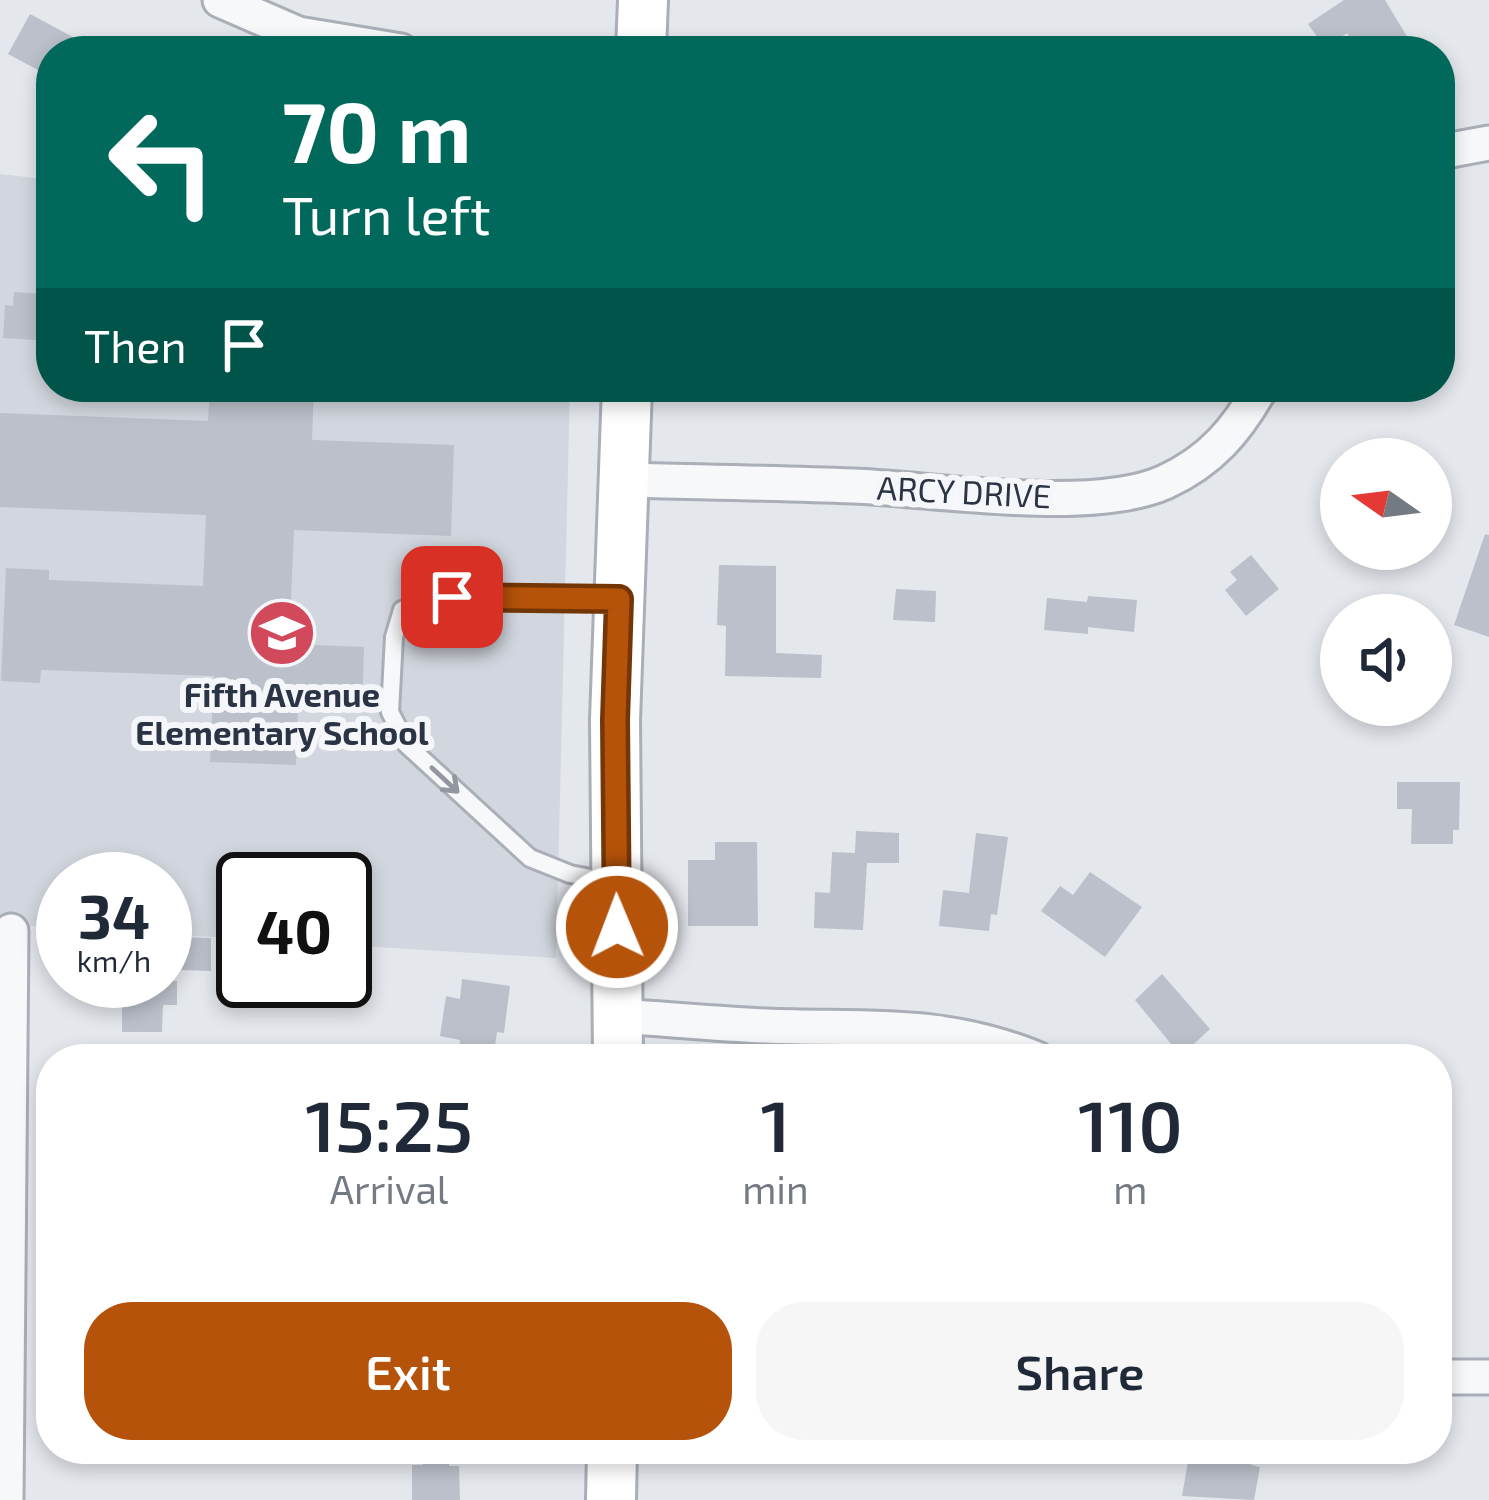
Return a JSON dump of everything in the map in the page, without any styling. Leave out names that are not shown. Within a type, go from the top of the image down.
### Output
[{"type":"street","points":[[220,0],[310,36]]},
{"type":"street","points":[[642,36],[643,0]]},
{"type":"street","points":[[1455,149],[1489,142]]},
{"type":"street","points":[[626,402],[615,720],[618,1037],[764,1026],[930,1029],[999,1044]]},
{"type":"street","name":"ARCY DRIVE","points":[[623,480],[856,486],[1032,498],[1113,494],[1162,483],[1200,461],[1237,429],[1252,402]]},
{"type":"street","points":[[6,1500],[10,931]]},
{"type":"street","points":[[1452,1377],[1489,1377]]},
{"type":"street","points":[[611,1500],[612,1464]]},
{"type":"lane","points":[[617,883],[570,874],[530,859],[407,746],[390,712],[394,637],[402,610],[452,597],[619,599]]},
{"type":"shaded area","name":"Fifth Avenue Elementary School","points":[[0,174],[36,178],[36,402],[570,402],[556,958],[372,947],[372,852],[216,852],[216,937],[192,936],[192,852],[36,852],[36,926],[0,924]]},
{"type":"building","points":[[1344,0],[1385,0],[1407,36],[1316,36],[1308,24]]},
{"type":"building","points":[[30,14],[71,36],[36,36],[36,69],[8,54]]},
{"type":"building","points":[[14,292],[36,293],[36,340],[3,338],[5,305],[13,306]]},
{"type":"building","points":[[209,402],[313,402],[312,440],[454,445],[451,536],[294,530],[289,644],[364,647],[362,712],[298,710],[296,765],[210,762],[214,676],[41,670],[40,683],[1,681],[6,568],[49,570],[49,580],[203,586],[206,515],[0,507],[0,413],[208,421]]},
{"type":"building","points":[[1485,534],[1489,535],[1489,637],[1454,625]]},
{"type":"building","points":[[1251,555],[1279,589],[1246,616],[1225,590],[1237,580],[1230,572]]},
{"type":"building","points":[[719,565],[776,566],[776,653],[822,655],[821,678],[725,676],[726,626],[717,625]]},
{"type":"building","points":[[896,589],[936,591],[935,622],[893,620]]},
{"type":"building","points":[[1088,596],[1137,600],[1134,632],[1088,627],[1088,634],[1044,630],[1047,598],[1087,602]]},
{"type":"building","points":[[1397,782],[1460,782],[1459,830],[1453,830],[1453,844],[1411,844],[1412,809],[1397,809]]},
{"type":"building","points":[[856,831],[899,833],[899,863],[867,863],[863,930],[814,928],[815,892],[830,893],[832,852],[855,853]]},
{"type":"building","points":[[976,833],[1008,837],[997,915],[991,914],[989,931],[939,926],[943,890],[969,893]]},
{"type":"building","points":[[715,842],[757,842],[758,926],[688,926],[688,860],[715,860]]},
{"type":"building","points":[[1090,872],[1142,907],[1105,957],[1041,911],[1060,886],[1073,895]]},
{"type":"building","points":[[192,937],[211,938],[211,971],[192,970]]},
{"type":"building","points":[[1162,974],[1210,1029],[1194,1044],[1171,1044],[1135,1000]]},
{"type":"building","points":[[462,979],[510,986],[504,1033],[497,1032],[495,1044],[460,1044],[460,1040],[440,1036],[446,996],[460,999]]},
{"type":"building","points":[[122,1008],[163,1008],[162,1032],[122,1032]]},
{"type":"building","points":[[1188,1464],[1260,1467],[1254,1500],[1182,1496]]},
{"type":"building","points":[[412,1465],[459,1466],[460,1500],[412,1500]]},
{"type":"place","name":"Fifth Avenue Elementary School","points":[[282,633]]},
{"type":"route","points":[[452,597],[619,599],[617,927]]}]
